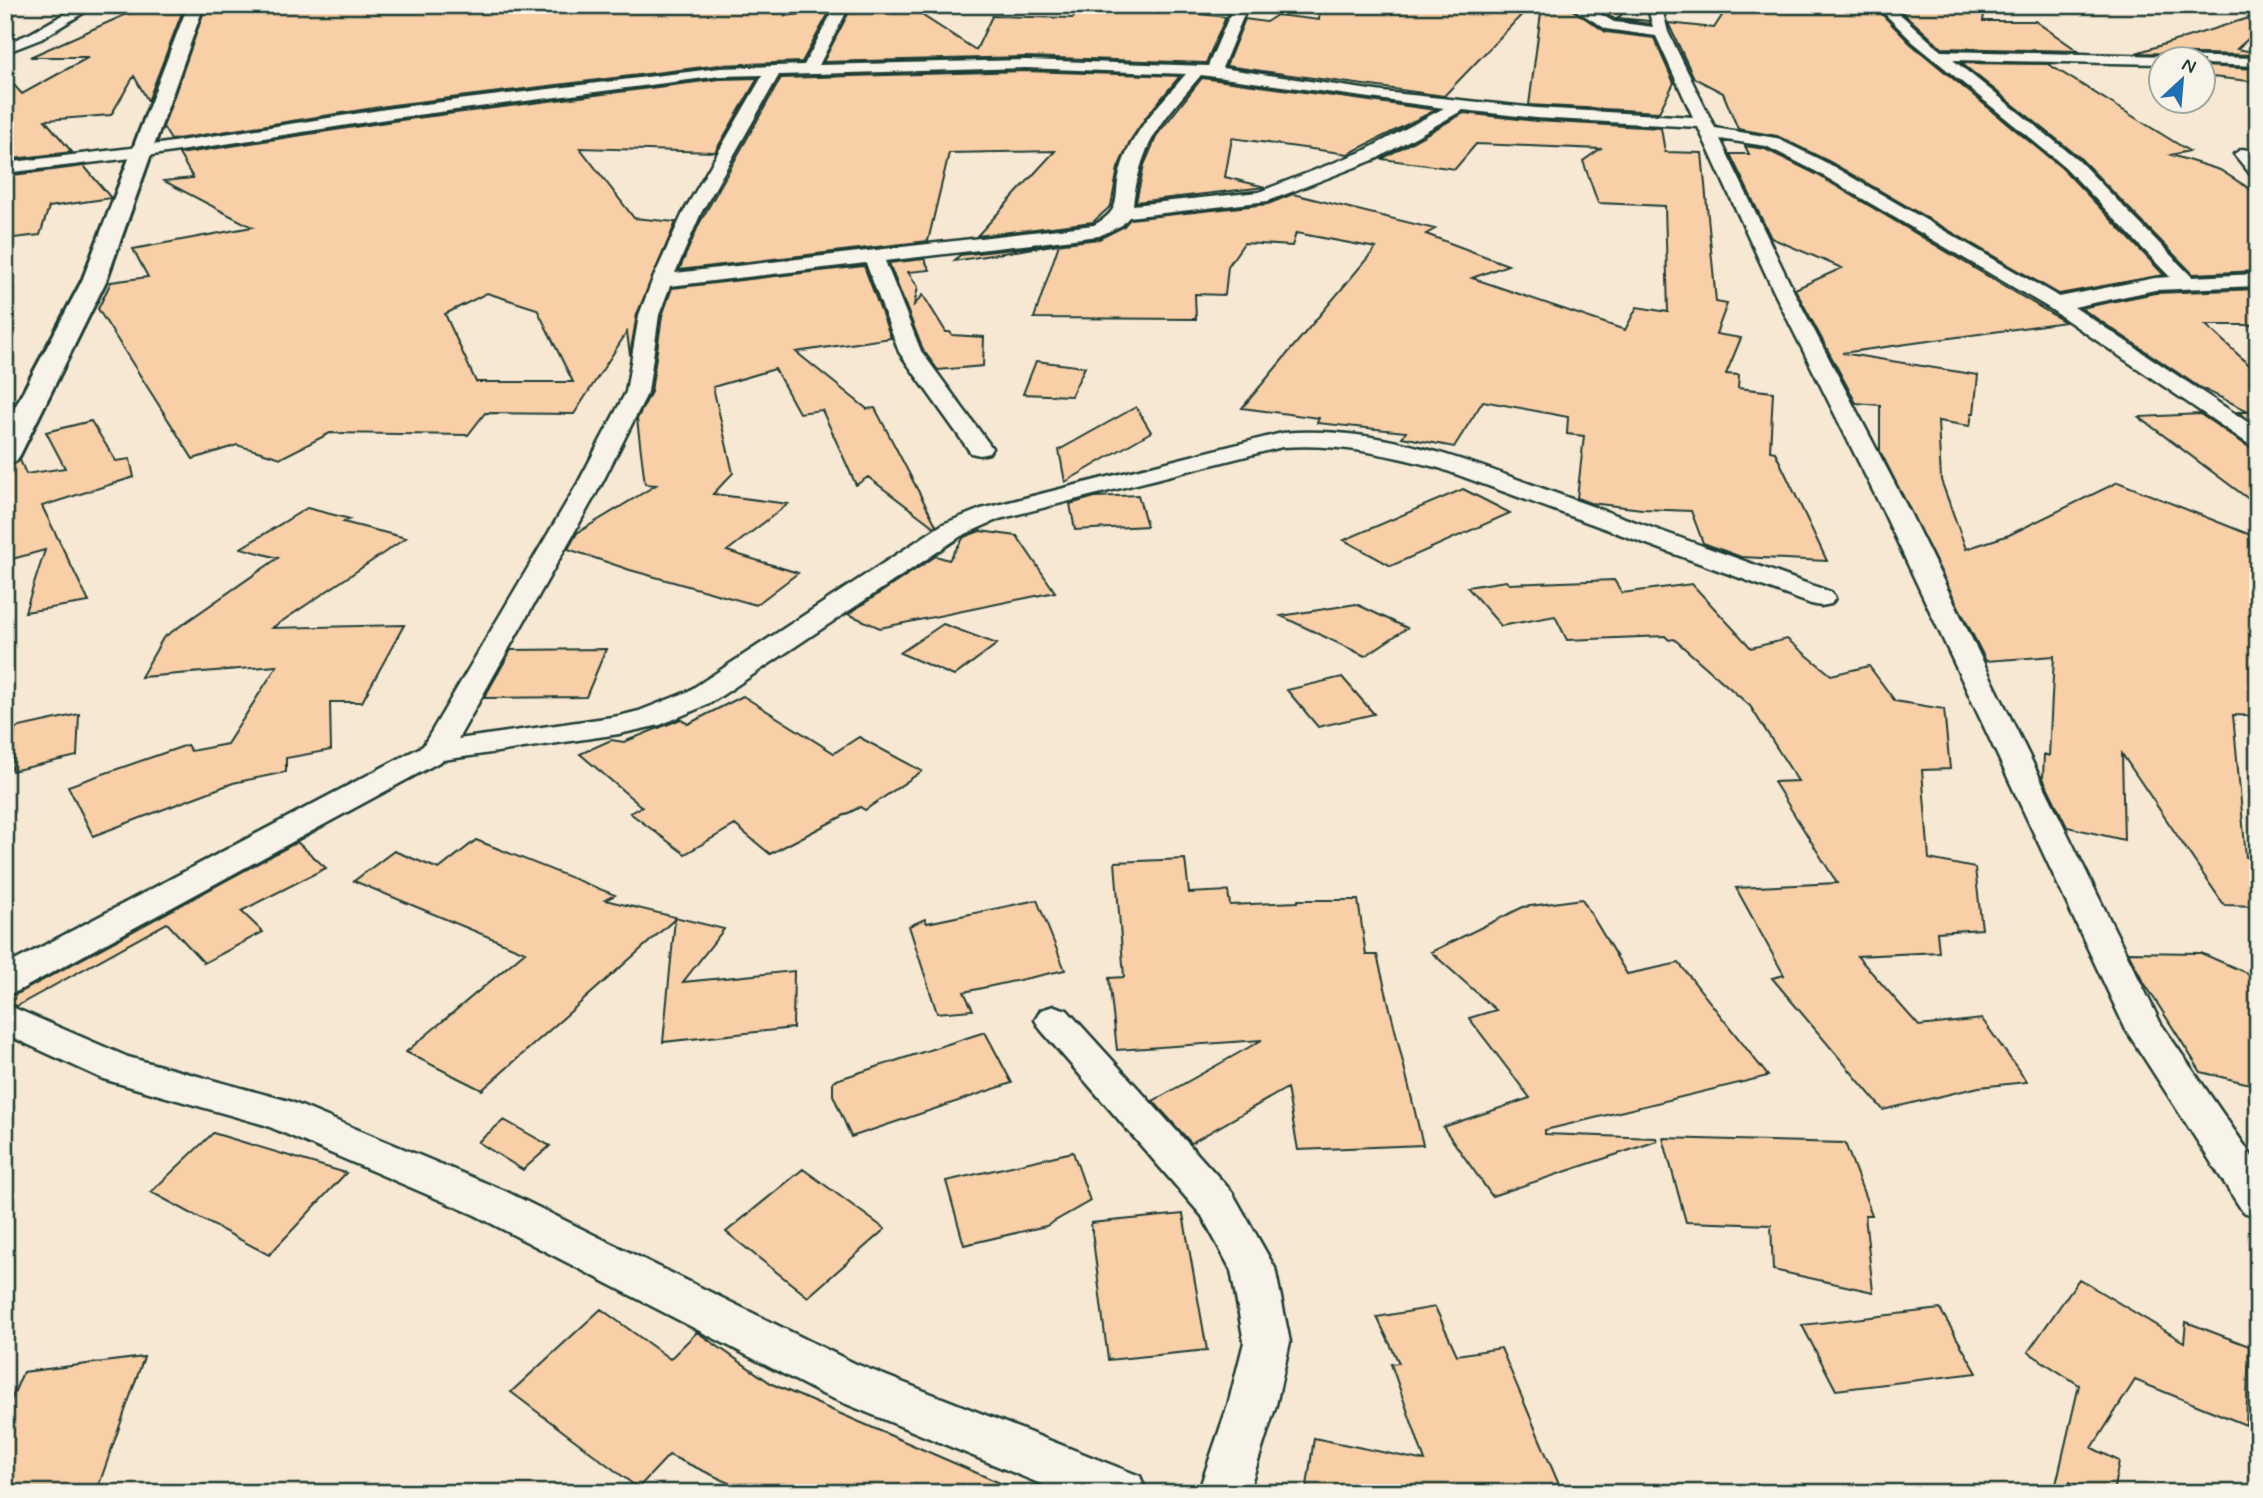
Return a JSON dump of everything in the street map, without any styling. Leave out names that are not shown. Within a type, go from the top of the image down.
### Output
[{"type":"street","points":[[5,49],[36,36],[90,5]]},
{"type":"street","points":[[5,455],[94,281],[196,5]]},
{"type":"street","points":[[809,69],[843,5]]},
{"type":"street","points":[[662,281],[1099,230],[1115,221],[1123,212],[1129,170],[1145,132],[1204,71],[1241,5]]},
{"type":"street","points":[[1574,5],[1611,26],[1657,19],[1784,292],[1895,509],[2145,1030],[2258,1199]]},
{"type":"street","points":[[1882,5],[1938,55],[2071,163],[2186,282]]},
{"type":"street","points":[[1938,55],[2148,59]]},
{"type":"street","points":[[2218,61],[2258,62]]},
{"type":"street","points":[[5,168],[140,152],[393,113],[720,72],[809,69],[1077,64],[1204,71],[1383,97],[1707,127],[1789,149],[2056,304],[2258,440]]},
{"type":"street","points":[[435,752],[590,483],[637,392],[649,315],[662,281],[692,213],[774,70]]},
{"type":"street","points":[[1123,212],[1241,200],[1274,193],[1370,155],[1461,105]]},
{"type":"street","points":[[2242,154],[2258,172]]},
{"type":"street","points":[[874,257],[910,352],[980,448]]},
{"type":"street","points":[[2056,304],[2155,284],[2258,280]]},
{"type":"street","points":[[5,982],[435,752],[649,718],[698,698],[952,530],[990,514],[1098,484],[1282,440],[1318,437],[1382,445],[1448,463],[1821,598]]},
{"type":"street","points":[[5,1018],[117,1069],[288,1117],[490,1203],[839,1379],[1122,1493]]},
{"type":"street","points":[[1054,1020],[1217,1204],[1253,1268],[1267,1342],[1252,1405],[1223,1493]]},
{"type":"building","points":[[147,5],[185,5],[148,101],[134,76],[111,115],[45,120],[72,152],[5,160],[5,75],[22,94],[89,57],[30,57]]},
{"type":"building","points":[[206,5],[784,5],[785,16],[830,11],[802,62],[720,65],[393,105],[171,140],[163,127]]},
{"type":"building","points":[[906,5],[976,50],[992,16],[1073,18],[1082,5],[1195,5],[1191,13],[1226,17],[1206,63],[1025,57],[823,62],[851,8]]},
{"type":"building","points":[[1320,5],[1531,5],[1444,96],[1226,66],[1245,19],[1266,22],[1277,15],[1319,20]]},
{"type":"building","points":[[1542,5],[1565,5],[1606,32],[1654,38],[1674,83],[1659,112],[1529,105]]},
{"type":"building","points":[[1590,5],[1631,5],[1618,18],[1649,21],[1649,24],[1615,19]]},
{"type":"building","points":[[1729,5],[1873,5],[1911,44],[2063,169],[2164,275],[2059,294],[1830,162],[1777,136],[1738,129],[1723,93],[1694,78],[1668,23],[1714,28]]},
{"type":"building","points":[[1894,5],[1985,8],[1983,21],[2035,21],[2078,51],[1942,48]]},
{"type":"building","points":[[2258,15],[2258,30],[2237,49],[2258,55],[2218,54],[2218,46],[2158,46]]},
{"type":"building","points":[[1961,63],[2048,64],[2189,151],[2171,155],[2220,170],[2258,194],[2258,271],[2193,274],[2079,157]]},
{"type":"building","points":[[2218,67],[2258,69],[2258,82],[2218,78]]},
{"type":"building","points":[[1025,71],[1180,76],[1130,141],[1118,168],[1111,206],[1093,222],[977,236],[1055,151],[949,153],[928,241],[679,270],[699,224],[781,78]]},
{"type":"building","points":[[758,78],[715,152],[580,148],[634,218],[676,222],[637,314],[630,355],[627,332],[574,414],[485,413],[468,435],[330,433],[281,458],[237,445],[193,459],[98,309],[111,282],[148,277],[133,249],[252,227],[164,181],[193,178],[179,154],[393,121],[720,79]],"holes":[[[487,293],[537,309],[573,382],[476,382],[445,314]]]},
{"type":"building","points":[[1202,78],[1436,110],[1348,154],[1232,138],[1225,177],[1265,187],[1136,202],[1144,165],[1157,135]]},
{"type":"building","points":[[1464,113],[1536,121],[1661,128],[1665,152],[1702,153],[1716,302],[1727,304],[1716,334],[1741,338],[1726,374],[1739,375],[1738,388],[1773,392],[1770,451],[1775,452],[1827,561],[1741,557],[1703,543],[1691,511],[1642,509],[1590,503],[1577,498],[1584,436],[1567,434],[1568,417],[1483,401],[1454,447],[1402,437],[1406,432],[1317,423],[1319,418],[1242,408],[1376,248],[1296,233],[1292,246],[1244,243],[1228,266],[1225,295],[1195,294],[1196,319],[1034,318],[1059,244],[954,261],[960,255],[1099,239],[1123,227],[1130,219],[1268,204],[1293,194],[1435,229],[1426,234],[1508,265],[1472,278],[1625,330],[1637,307],[1668,312],[1665,206],[1598,203],[1583,161],[1600,149],[1476,144],[1455,169],[1382,159]]},
{"type":"building","points":[[1745,146],[1765,149],[1816,174],[2065,322],[1842,353],[1978,375],[1970,426],[1938,421],[1941,480],[1966,549],[2009,535],[2118,482],[2258,538],[2258,716],[2233,715],[2246,857],[2258,857],[2258,906],[2224,905],[2122,754],[2124,840],[2067,827],[2043,778],[2044,754],[2049,756],[2054,656],[1986,661],[1880,451],[1880,405],[1856,403],[1795,289],[1842,268],[1771,238],[1730,154],[1749,154]]},
{"type":"building","points":[[84,166],[111,198],[49,207],[40,235],[5,239],[5,176]]},
{"type":"building","points":[[924,259],[930,270],[908,272],[918,287],[914,305],[923,295],[946,332],[952,335],[984,337],[983,366],[938,370],[923,350],[889,263]]},
{"type":"building","points":[[864,266],[891,338],[796,352],[867,409],[875,408],[936,525],[934,527],[868,477],[856,485],[822,410],[799,413],[775,369],[713,387],[733,473],[713,494],[788,504],[727,551],[798,573],[756,605],[630,570],[568,549],[577,533],[656,485],[645,484],[637,419],[651,392],[662,316],[672,288]]},
{"type":"building","points":[[2258,289],[2258,325],[2206,325],[2258,373],[2258,426],[2238,412],[2250,412],[2199,387],[2081,308],[2155,293]]},
{"type":"building","points":[[1036,361],[1085,367],[1071,396],[1023,394]]},
{"type":"building","points":[[1136,407],[1151,432],[1065,482],[1059,450]]},
{"type":"building","points":[[2200,414],[2249,447],[2258,449],[2258,506],[2139,417]]},
{"type":"building","points":[[91,421],[116,461],[130,459],[134,477],[42,506],[89,602],[25,612],[45,550],[5,561],[5,466],[20,460],[26,474],[65,468],[46,432]]},
{"type":"building","points":[[1463,489],[1510,513],[1391,566],[1344,540]]},
{"type":"building","points":[[1138,495],[1147,526],[1075,530],[1070,504],[1095,497]]},
{"type":"building","points":[[307,508],[350,519],[343,522],[406,538],[272,628],[404,625],[362,702],[330,702],[331,750],[286,758],[286,772],[233,783],[93,836],[68,786],[187,745],[191,751],[227,744],[277,666],[141,677],[163,638],[278,558],[241,548]]},
{"type":"building","points":[[980,531],[1017,536],[1055,592],[880,628],[848,614],[936,556],[949,560],[964,537]]},
{"type":"building","points":[[1614,580],[1622,593],[1692,584],[1751,648],[1787,639],[1831,675],[1869,666],[1895,701],[1944,709],[1950,769],[1922,770],[1929,859],[1975,868],[1982,929],[1937,932],[1939,952],[1857,956],[1919,1026],[1982,1019],[2027,1082],[1979,1087],[1883,1110],[1772,978],[1784,975],[1736,888],[1837,883],[1774,782],[1798,781],[1750,706],[1674,639],[1669,640],[1665,636],[1567,640],[1555,616],[1501,626],[1467,587],[1506,581],[1509,584]]},
{"type":"building","points":[[1356,604],[1407,628],[1365,656],[1281,616]]},
{"type":"building","points":[[943,624],[997,644],[954,676],[900,653]]},
{"type":"building","points":[[606,649],[586,697],[484,698],[511,650]]},
{"type":"building","points":[[1342,677],[1374,714],[1318,727],[1287,690]]},
{"type":"building","points":[[743,696],[834,753],[859,737],[922,771],[865,810],[860,807],[770,854],[735,825],[685,854],[630,813],[642,807],[580,754],[611,740],[624,742],[681,719],[688,724]]},
{"type":"building","points":[[79,714],[77,756],[12,771],[15,728]]},
{"type":"building","points":[[476,840],[615,895],[605,900],[724,929],[683,982],[794,971],[793,1028],[663,1042],[675,919],[482,1090],[406,1052],[525,952],[354,881],[394,851],[439,869]]},
{"type":"building","points":[[297,842],[326,868],[241,911],[263,932],[204,963],[167,923],[17,1006],[5,1002],[5,997],[19,993]]},
{"type":"building","points":[[1185,859],[1189,893],[1228,891],[1230,905],[1298,900],[1358,900],[1366,955],[1377,955],[1423,1145],[1298,1150],[1287,1088],[1191,1143],[1153,1101],[1262,1040],[1117,1050],[1109,978],[1124,977],[1115,862]]},
{"type":"building","points":[[1582,899],[1627,974],[1679,963],[1768,1076],[1545,1130],[1545,1134],[1656,1138],[1657,1141],[1492,1196],[1443,1127],[1530,1098],[1469,1018],[1496,1010],[1431,952],[1523,907]]},
{"type":"building","points":[[1037,900],[1065,970],[964,992],[973,1010],[937,1013],[909,926],[925,919],[927,923]]},
{"type":"building","points":[[2128,952],[2201,953],[2258,978],[2258,1086],[2201,1072],[2143,981]]},
{"type":"building","points":[[985,1032],[1012,1083],[851,1137],[833,1095],[833,1081]]},
{"type":"building","points":[[504,1120],[550,1146],[523,1170],[478,1142]]},
{"type":"building","points":[[213,1133],[346,1173],[269,1255],[151,1192]]},
{"type":"building","points":[[1663,1138],[1845,1143],[1872,1215],[1865,1215],[1873,1292],[1773,1270],[1771,1225],[1686,1222]]},
{"type":"building","points":[[1073,1152],[1090,1201],[1046,1226],[964,1245],[946,1181]]},
{"type":"building","points":[[803,1169],[885,1229],[808,1297],[726,1232]]},
{"type":"building","points":[[1183,1214],[1207,1350],[1108,1360],[1091,1223]]},
{"type":"building","points":[[2079,1279],[2184,1342],[2186,1322],[2249,1346],[2246,1425],[2135,1380],[2092,1448],[2119,1461],[2113,1493],[2091,1493],[2070,1482],[2063,1493],[2054,1493],[2079,1385],[2028,1352]]},
{"type":"building","points":[[1435,1307],[1457,1355],[1501,1348],[1560,1487],[1532,1493],[1306,1493],[1314,1438],[1425,1461],[1391,1364],[1399,1363],[1377,1317]]},
{"type":"building","points":[[601,1309],[670,1359],[697,1332],[772,1384],[1023,1493],[751,1493],[669,1455],[638,1488],[511,1392]]},
{"type":"building","points":[[1940,1309],[1977,1373],[1836,1390],[1802,1325]]},
{"type":"building","points":[[144,1357],[96,1493],[5,1493],[5,1414],[23,1372]]}]
